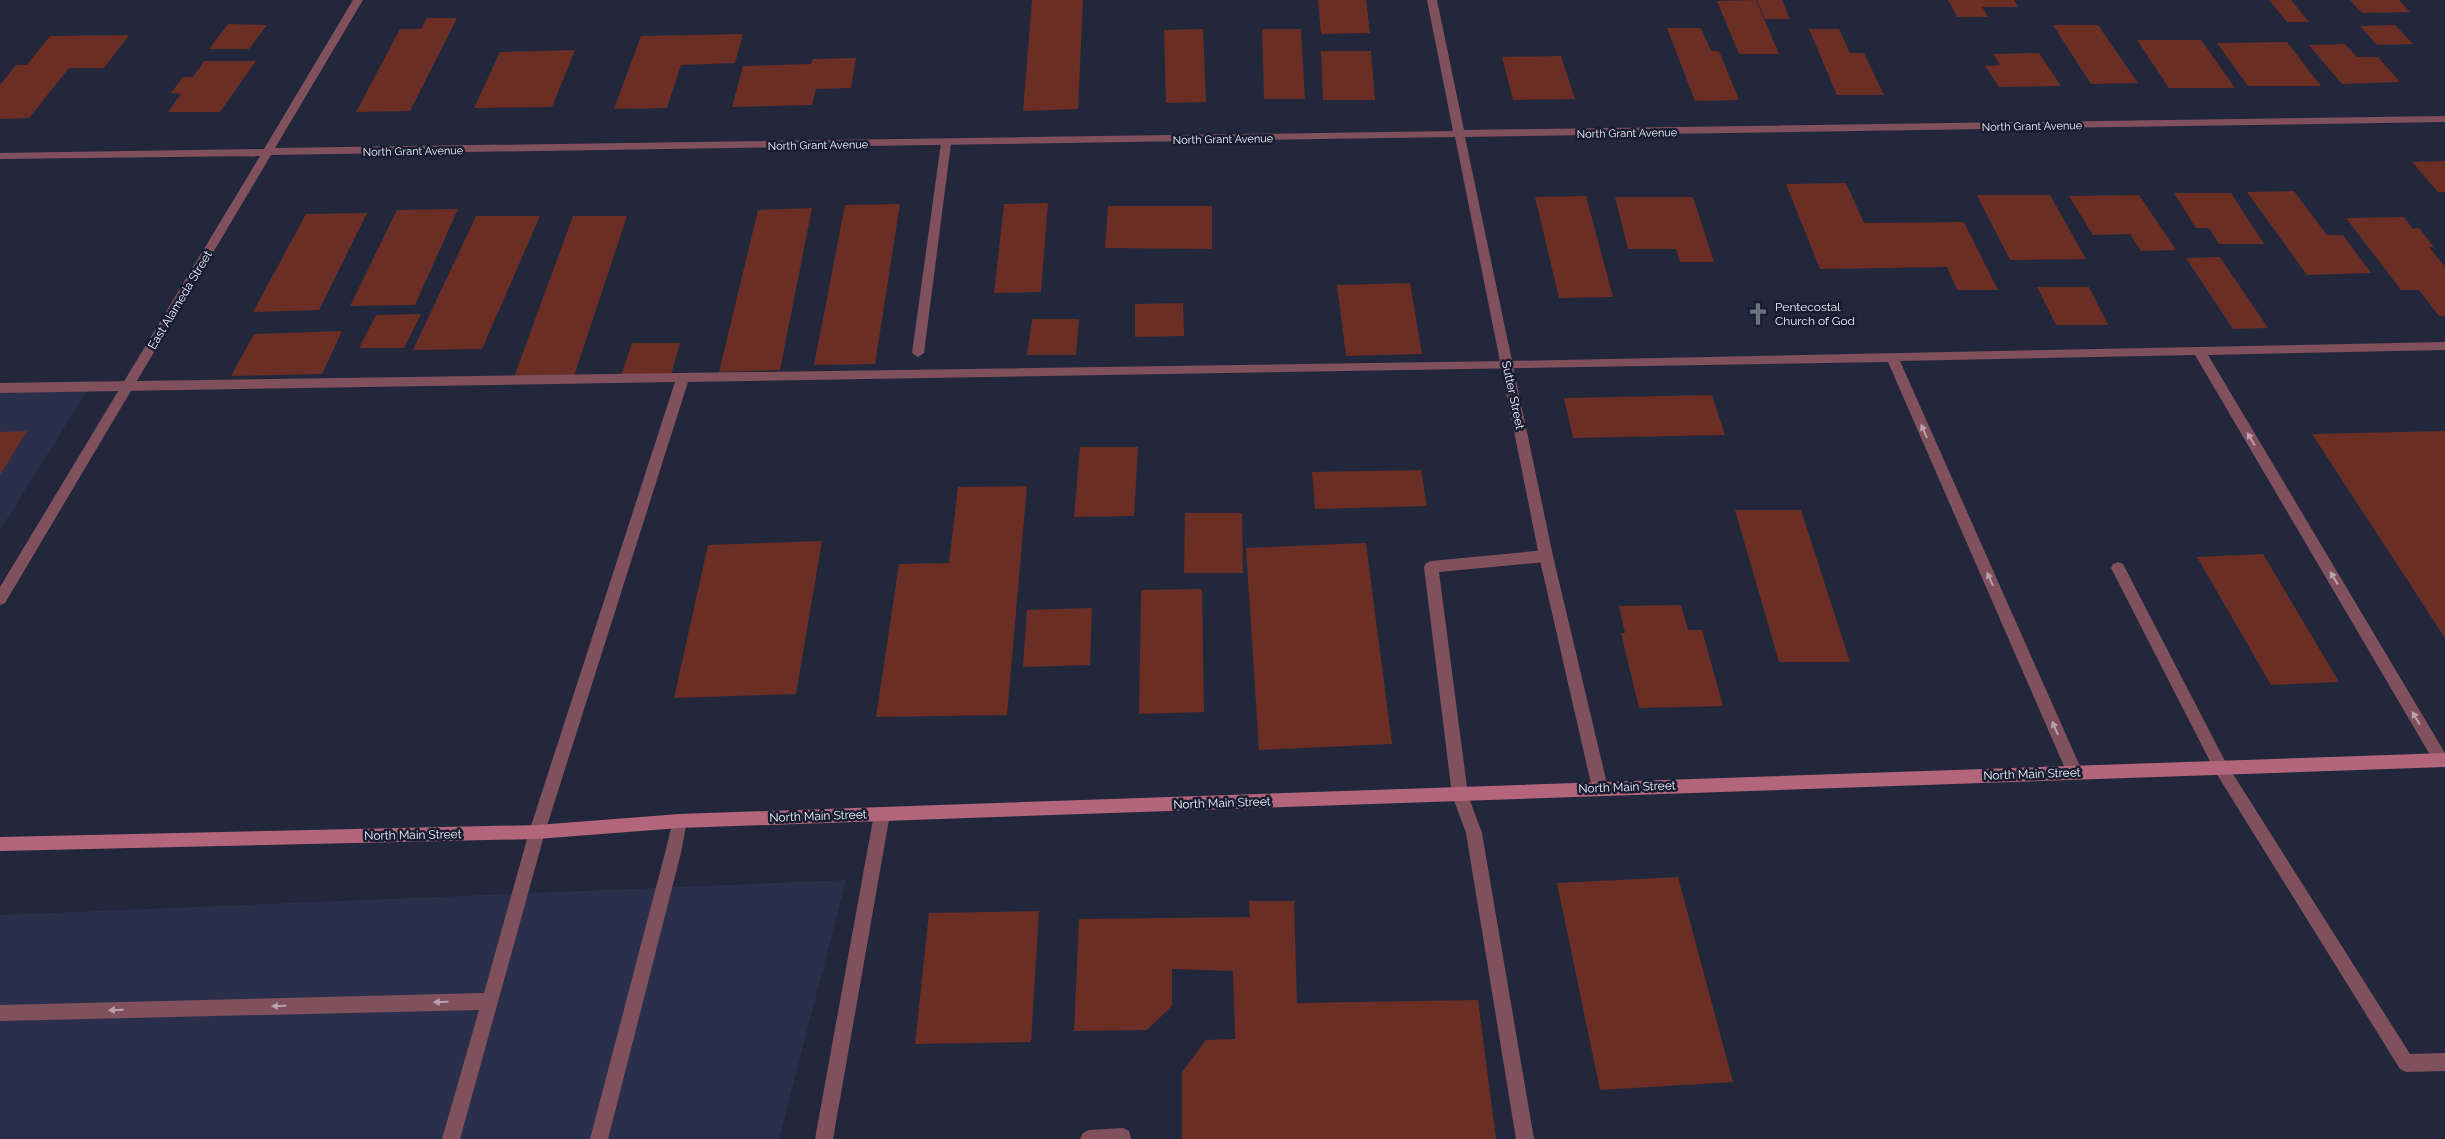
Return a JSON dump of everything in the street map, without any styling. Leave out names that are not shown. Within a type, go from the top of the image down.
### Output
[{"type":"main road","name":"North Main Street","points":[[0,844],[537,832],[679,821],[2443,760]]},
{"type":"street","name":"East Alameda Street","points":[[0,599],[358,0]]},
{"type":"street","name":"Sutter Street","points":[[1432,0],[1546,556],[1600,788]]},
{"type":"street","name":"North Grant Avenue","points":[[0,156],[2445,119]]},
{"type":"street","points":[[918,353],[946,143]]},
{"type":"street","points":[[0,388],[1507,365],[2445,346]]},
{"type":"street","points":[[2199,351],[2443,760]]},
{"type":"street","points":[[1892,357],[2075,772]]},
{"type":"street","points":[[451,1139],[537,832],[683,377]]},
{"type":"street","points":[[1525,1139],[1474,833],[1460,795],[1431,567],[1546,556]]},
{"type":"street","points":[[2118,568],[2221,768],[2406,1064],[2445,1062]]},
{"type":"street","points":[[824,1139],[882,814]]},
{"type":"street","points":[[599,1139],[671,862],[679,821]]},
{"type":"street","points":[[0,1013],[490,1001]]},
{"type":"street","points":[[1089,1139],[1123,1137]]},
{"type":"shaded area","points":[[93,381],[0,530],[0,383]]},
{"type":"shaded area","points":[[846,880],[779,1139],[0,1139],[0,915]]},
{"type":"building","points":[[1032,0],[1083,0],[1078,109],[1023,111]]},
{"type":"building","points":[[1318,0],[1366,0],[1370,33],[1321,34]]},
{"type":"building","points":[[1756,0],[1779,54],[1739,54],[1717,1]]},
{"type":"building","points":[[1757,0],[1782,0],[1790,19],[1765,19]]},
{"type":"building","points":[[1948,0],[2014,0],[2018,7],[1982,7],[1988,17],[1957,17]]},
{"type":"building","points":[[2269,0],[2291,0],[2309,22],[2287,22]]},
{"type":"building","points":[[2350,0],[2399,0],[2410,12],[2362,13]]},
{"type":"building","points":[[427,18],[457,18],[410,111],[356,112],[400,29],[421,29]]},
{"type":"building","points":[[228,24],[267,25],[249,49],[209,49]]},
{"type":"building","points":[[2053,25],[2098,25],[2138,83],[2091,84]]},
{"type":"building","points":[[2395,25],[2413,44],[2377,45],[2360,26]]},
{"type":"building","points":[[1667,28],[1701,28],[1711,51],[1719,51],[1739,100],[1695,101]]},
{"type":"building","points":[[1203,29],[1206,102],[1166,103],[1164,30]]},
{"type":"building","points":[[1262,29],[1301,29],[1305,99],[1264,99]]},
{"type":"building","points":[[1809,29],[1839,29],[1850,53],[1864,53],[1884,95],[1837,95]]},
{"type":"building","points":[[743,34],[735,63],[681,65],[667,108],[614,109],[641,36]]},
{"type":"building","points":[[129,35],[104,68],[69,68],[29,118],[0,119],[0,85],[16,65],[27,65],[50,36]]},
{"type":"building","points":[[2137,40],[2201,40],[2235,88],[2169,88]]},
{"type":"building","points":[[2287,42],[2321,86],[2248,86],[2217,43]]},
{"type":"building","points":[[2345,44],[2357,57],[2378,57],[2400,82],[2342,84],[2309,45]]},
{"type":"building","points":[[575,50],[552,107],[474,108],[500,52]]},
{"type":"building","points":[[1321,51],[1371,51],[1375,100],[1323,100]]},
{"type":"building","points":[[2039,53],[2061,86],[1999,87],[1985,66],[2000,65],[1993,54]]},
{"type":"building","points":[[1561,56],[1575,99],[1513,100],[1502,57]]},
{"type":"building","points":[[856,58],[851,88],[816,89],[812,105],[732,107],[743,66],[811,64],[813,59]]},
{"type":"building","points":[[204,61],[256,61],[220,112],[168,112],[181,94],[171,93],[183,77],[193,77]]},
{"type":"building","points":[[2445,161],[2445,192],[2438,192],[2412,162]]},
{"type":"building","points":[[1846,183],[1864,223],[1964,222],[1998,290],[1957,290],[1947,267],[1820,269],[1786,184]]},
{"type":"building","points":[[2294,191],[2327,235],[2343,235],[2371,273],[2307,275],[2247,192]]},
{"type":"building","points":[[2174,193],[2231,193],[2264,244],[2219,244],[2209,228],[2196,228]]},
{"type":"building","points":[[1977,195],[2050,195],[2086,259],[2010,260]]},
{"type":"building","points":[[2139,195],[2176,250],[2141,251],[2130,234],[2093,235],[2069,196]]},
{"type":"building","points":[[1586,196],[1613,297],[1559,298],[1535,197]]},
{"type":"building","points":[[1615,197],[1693,197],[1714,262],[1680,262],[1676,249],[1628,249]]},
{"type":"building","points":[[1048,203],[1041,292],[994,293],[1004,204]]},
{"type":"building","points":[[900,204],[875,364],[814,365],[845,205]]},
{"type":"building","points":[[1108,206],[1212,206],[1212,249],[1105,248]]},
{"type":"building","points":[[812,208],[780,370],[719,372],[758,210]]},
{"type":"building","points":[[458,209],[415,305],[350,306],[397,210]]},
{"type":"building","points":[[367,213],[319,310],[253,312],[306,214]]},
{"type":"building","points":[[476,216],[540,216],[482,349],[413,350]]},
{"type":"building","points":[[573,216],[627,216],[574,376],[514,377]]},
{"type":"building","points":[[2404,217],[2413,229],[2419,228],[2434,247],[2429,247],[2445,267],[2445,316],[2439,316],[2419,290],[2401,290],[2346,218]]},
{"type":"building","points":[[2220,257],[2268,328],[2233,329],[2186,258]]},
{"type":"building","points":[[1410,283],[1422,354],[1346,356],[1337,285]]},
{"type":"building","points":[[2037,287],[2089,287],[2108,325],[2056,325]]},
{"type":"building","points":[[1183,303],[1184,336],[1135,337],[1135,304]]},
{"type":"building","points":[[421,314],[404,348],[359,348],[376,315]]},
{"type":"building","points":[[1032,319],[1079,319],[1076,355],[1027,355]]},
{"type":"building","points":[[342,331],[322,374],[231,376],[254,334]]},
{"type":"building","points":[[632,343],[680,343],[671,375],[621,376]]},
{"type":"building","points":[[1712,395],[1725,435],[1573,438],[1564,398]]},
{"type":"building","points":[[27,431],[0,475],[0,432]]},
{"type":"building","points":[[2445,431],[2445,638],[2312,434]]},
{"type":"building","points":[[1080,447],[1138,447],[1134,516],[1074,517]]},
{"type":"building","points":[[1421,470],[1427,506],[1315,509],[1312,472]]},
{"type":"building","points":[[1027,486],[1007,715],[876,717],[899,564],[949,563],[958,487]]},
{"type":"building","points":[[1735,510],[1801,510],[1850,662],[1779,662]]},
{"type":"building","points":[[1185,513],[1242,513],[1243,573],[1184,573]]},
{"type":"building","points":[[822,541],[796,694],[674,698],[708,545]]},
{"type":"building","points":[[1366,543],[1392,744],[1259,750],[1246,548]]},
{"type":"building","points":[[2263,554],[2339,682],[2271,685],[2197,557]]},
{"type":"building","points":[[1202,589],[1204,712],[1139,714],[1141,590]]},
{"type":"building","points":[[1681,605],[1688,630],[1702,630],[1723,706],[1639,708],[1621,633],[1625,633],[1619,606]]},
{"type":"building","points":[[1092,608],[1090,665],[1023,667],[1027,610]]},
{"type":"building","points":[[1678,877],[1733,1082],[1600,1090],[1557,883]]},
{"type":"building","points":[[1249,901],[1294,901],[1297,1003],[1478,1000],[1496,1139],[1182,1139],[1182,1072],[1206,1040],[1235,1039],[1233,971],[1172,969],[1172,1006],[1147,1030],[1074,1031],[1079,919],[1250,917]]},
{"type":"building","points":[[1039,911],[1031,1042],[915,1044],[929,913]]},
{"type":"place","name":"Pentecostal Church of God","points":[[1758,314]]}]
